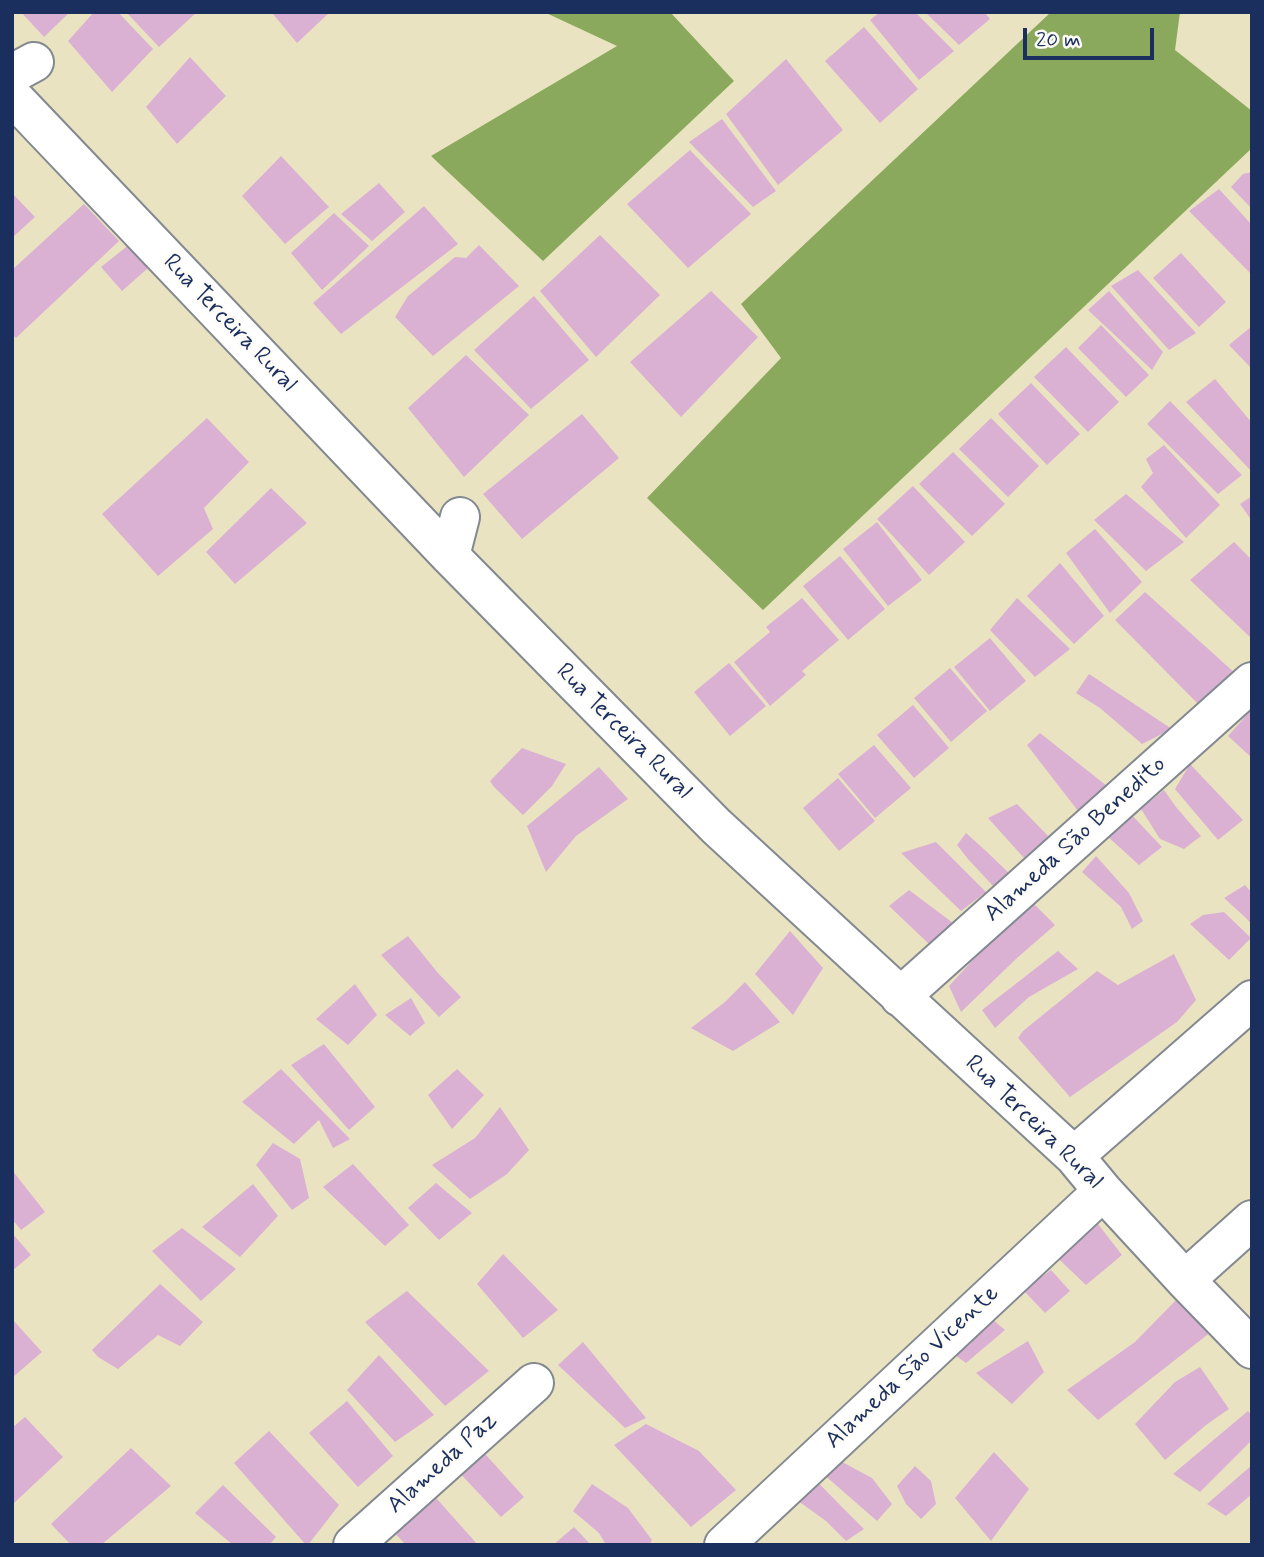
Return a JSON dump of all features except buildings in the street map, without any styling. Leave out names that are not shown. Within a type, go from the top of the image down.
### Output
[{"type":"street","name":"Rua Terceira Rural","points":[[12,96],[450,556],[739,828],[900,997],[1074,1156],[1185,1280],[1252,1349]]},
{"type":"street","points":[[450,556],[460,517]]},
{"type":"street","name":"Alameda São Benedito","points":[[900,997],[1252,682]]},
{"type":"street","points":[[1074,1156],[1252,1000]]},
{"type":"street","name":"Alameda São Vicente","points":[[724,1545],[1103,1191]]},
{"type":"street","points":[[1185,1280],[1252,1220]]},
{"type":"street","name":"Alameda Paz","points":[[353,1545],[534,1383]]},
{"type":"green space","points":[[544,12],[670,12],[734,81],[543,261],[431,156],[617,46]]},
{"type":"green space","points":[[1051,12],[1180,12],[1175,50],[1252,111],[1252,148],[763,610],[647,498],[781,358],[741,304]]}]
